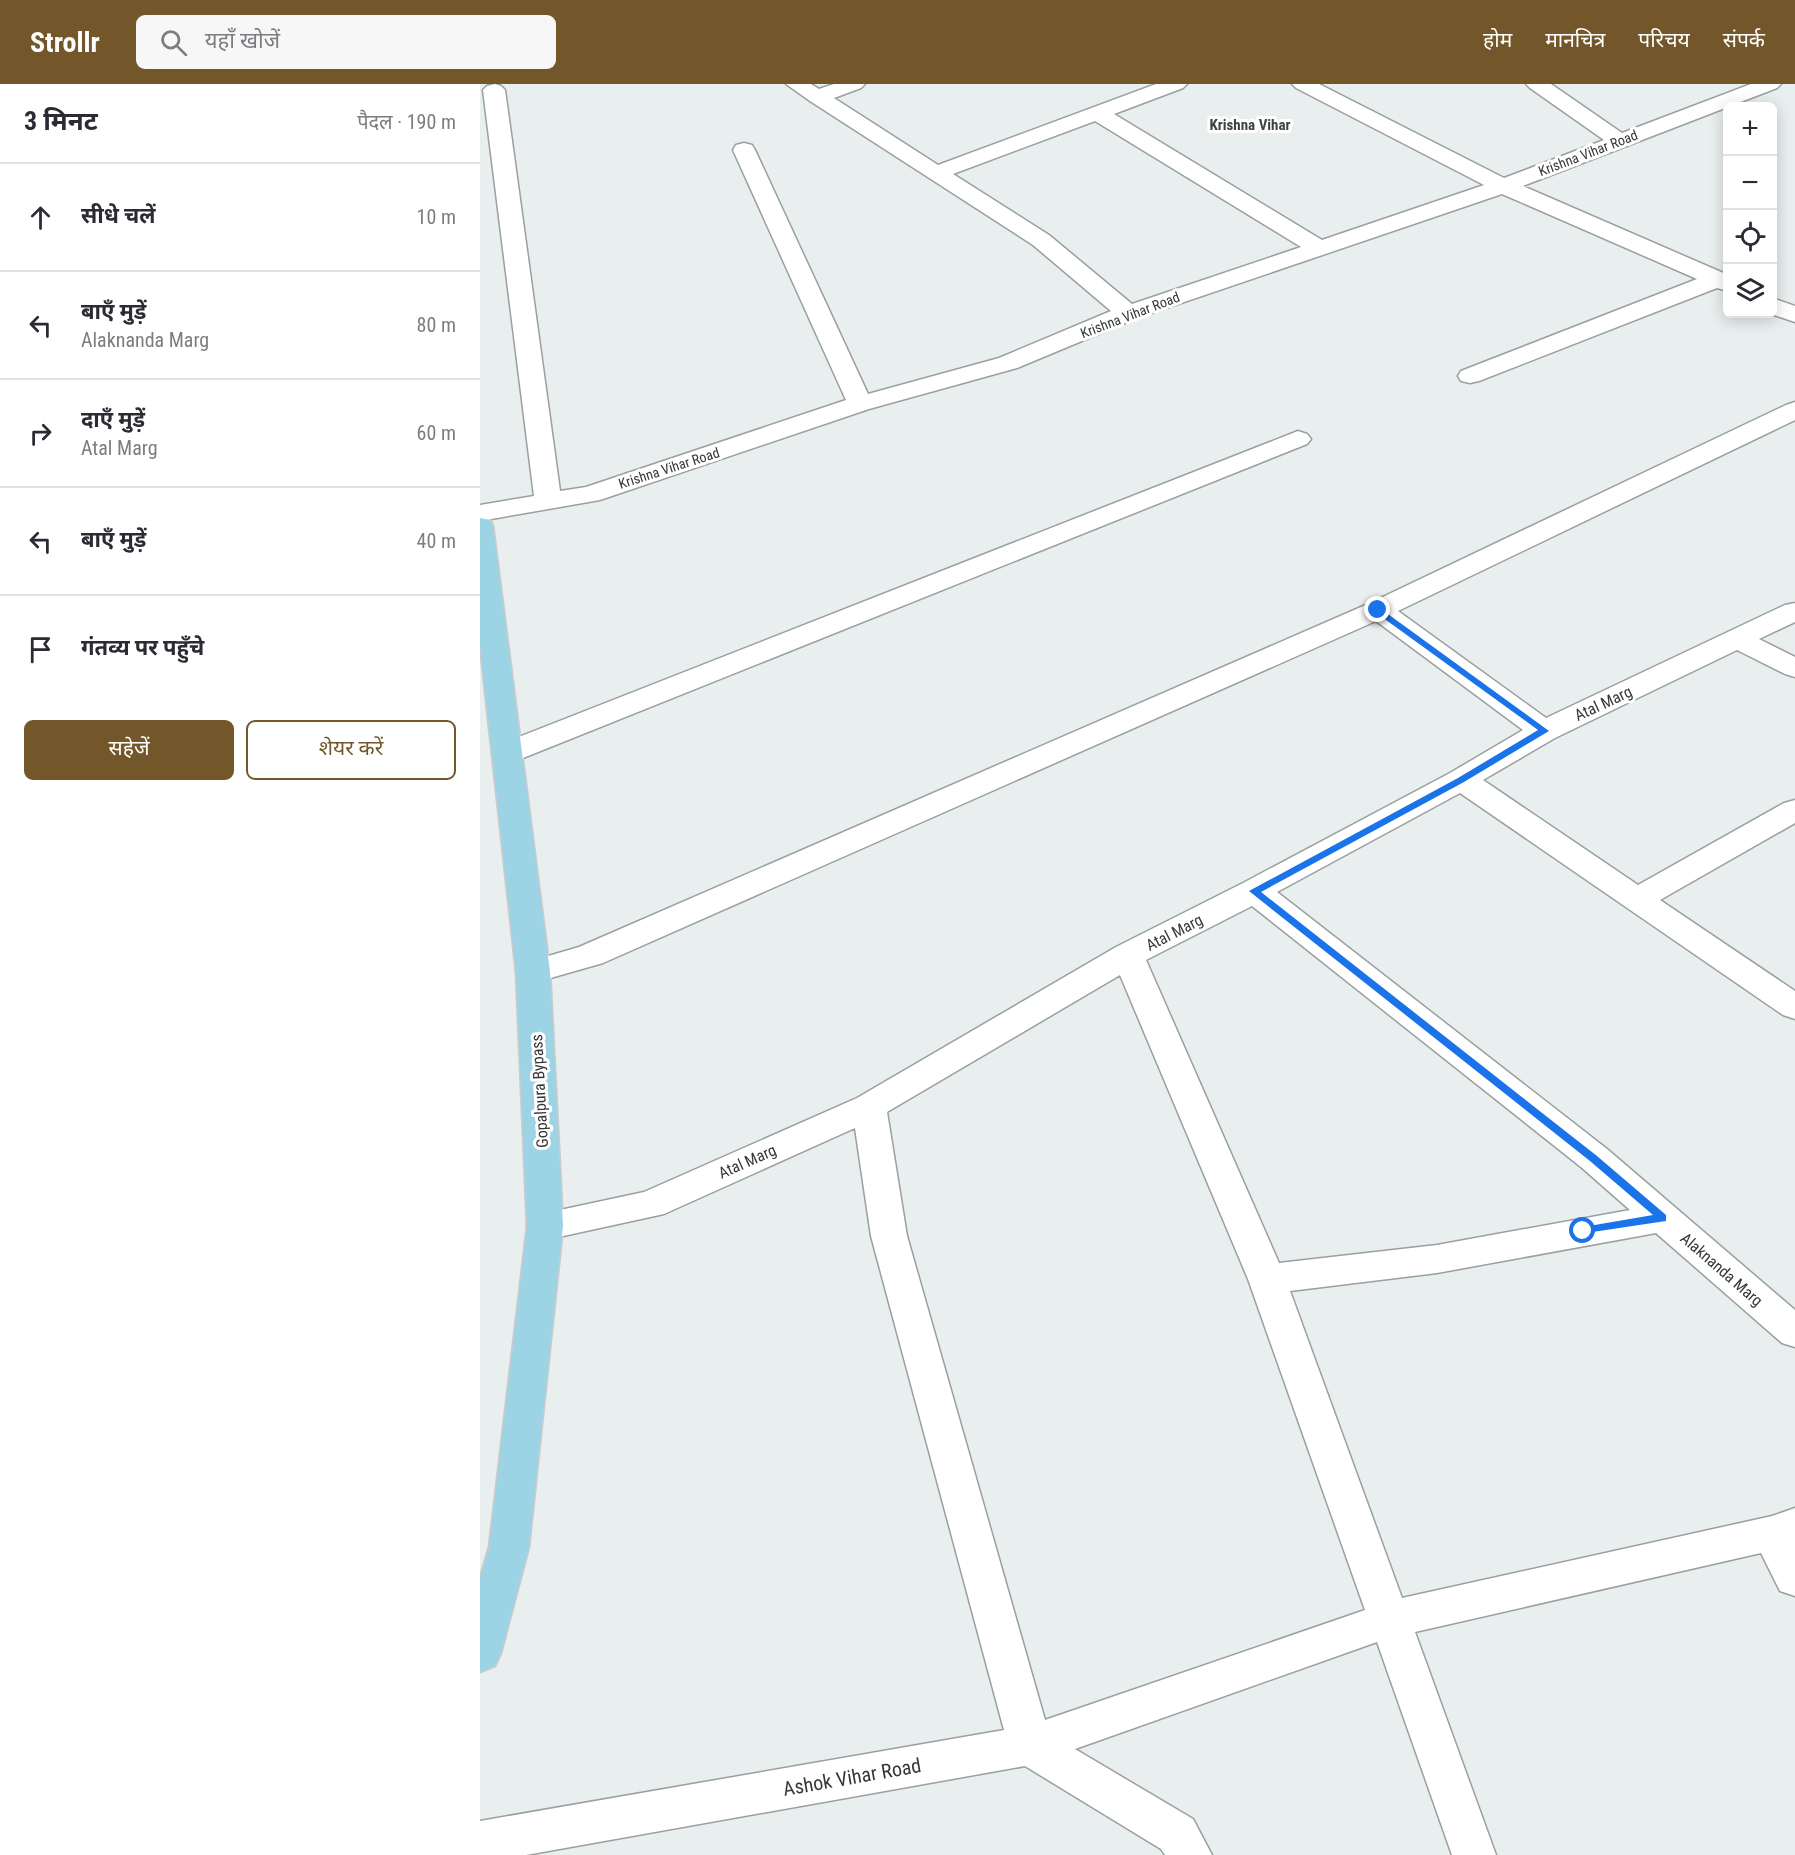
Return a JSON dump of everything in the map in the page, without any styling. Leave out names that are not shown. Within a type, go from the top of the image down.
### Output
[{"type":"main road","name":"Gopalpura Bypass","points":[[480,526],[533,972],[545,1226],[509,1547],[480,1653]]},
{"type":"street","points":[[797,84],[1041,240],[1128,313]]},
{"type":"street","points":[[817,96],[854,84]]},
{"type":"street","points":[[936,172],[1176,84]]},
{"type":"street","points":[[1303,84],[1503,186],[1723,282]]},
{"type":"street","points":[[1537,84],[1620,141]]},
{"type":"street","name":"Krishna Vihar Road","points":[[480,513],[591,494],[860,404],[1008,363],[1128,313],[1503,186],[1753,86]]},
{"type":"street","points":[[496,88],[548,501]]},
{"type":"street","points":[[1096,113],[1320,248]]},
{"type":"street","points":[[744,150],[860,404]]},
{"type":"street","points":[[1470,376],[1723,282]]},
{"type":"street","points":[[1777,307],[1795,315]]},
{"type":"street","points":[[533,972],[591,955],[1378,610],[1795,410]]},
{"type":"street","points":[[507,753],[1298,439]]},
{"type":"street","points":[[1378,610],[1544,731]]},
{"type":"street","name":"Atal Marg","points":[[545,1226],[651,1204],[869,1107],[1128,955],[1254,891],[1461,780],[1544,731],[1795,611]]},
{"type":"street","points":[[1737,639],[1795,668]]},
{"type":"street","points":[[1461,780],[1795,1007]]},
{"type":"street","points":[[1637,899],[1795,810]]},
{"type":"street","name":"Alaknanda Marg","points":[[1254,891],[1594,1158],[1795,1332]]},
{"type":"street","points":[[1128,955],[1267,1279],[1474,1855]]},
{"type":"street","points":[[869,1107],[890,1236],[1030,1745],[1177,1834],[1190,1855]]},
{"type":"street","points":[[1267,1279],[1437,1259],[1663,1218]]},
{"type":"street","points":[[1784,1529],[1795,1578]]},
{"type":"street","name":"Ashok Vihar Road","points":[[480,1842],[1030,1745],[1391,1619],[1784,1529]]},
{"type":"district","name":"Krishna Vihar","points":[[1250,125]]},
{"type":"route","points":[[1378,610],[1544,731],[1461,780],[1254,891],[1594,1158],[1663,1218],[1583,1231]]}]
